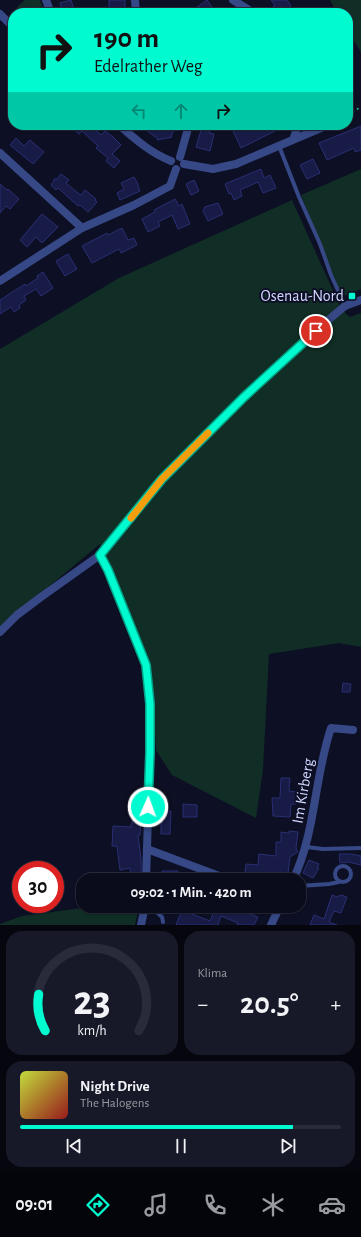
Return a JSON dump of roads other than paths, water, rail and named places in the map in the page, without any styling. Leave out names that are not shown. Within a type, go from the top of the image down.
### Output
[{"type":"street","points":[[233,0],[246,8]]},
{"type":"street","points":[[0,14],[8,22]]},
{"type":"street","points":[[125,130],[158,156],[172,161]]},
{"type":"street","points":[[176,169],[181,168],[188,130]]},
{"type":"street","points":[[293,140],[296,130]]},
{"type":"street","points":[[176,169],[172,167],[172,161],[175,157],[182,161],[213,169],[236,164],[316,130]]},
{"type":"street","points":[[0,153],[82,228]]},
{"type":"street","points":[[0,281],[82,228],[134,205],[170,186],[176,169]]},
{"type":"street","points":[[0,632],[17,615],[100,555],[162,479],[244,397],[321,326],[345,306],[361,300]]},
{"type":"street","points":[[100,555],[108,570],[146,665],[150,704],[146,873]]},
{"type":"street","name":"Im Kirberg","points":[[296,873],[307,846],[325,748],[331,728],[353,730]]},
{"type":"street","points":[[147,849],[211,873]]},
{"type":"street","points":[[141,925],[144,913]]},
{"type":"street","points":[[271,925],[277,913]]},
{"type":"lane","points":[[279,146],[345,306]]},
{"type":"lane","points":[[307,846],[323,849],[361,848]]},
{"type":"lane","points":[[306,886],[329,884],[348,881],[351,876],[350,870],[346,866],[341,866],[335,871],[334,876],[339,882]]},
{"type":"lane","points":[[158,913],[162,917],[163,922]]},
{"type":"place","name":"Osenau-Nord","points":[[352,296]]}]
